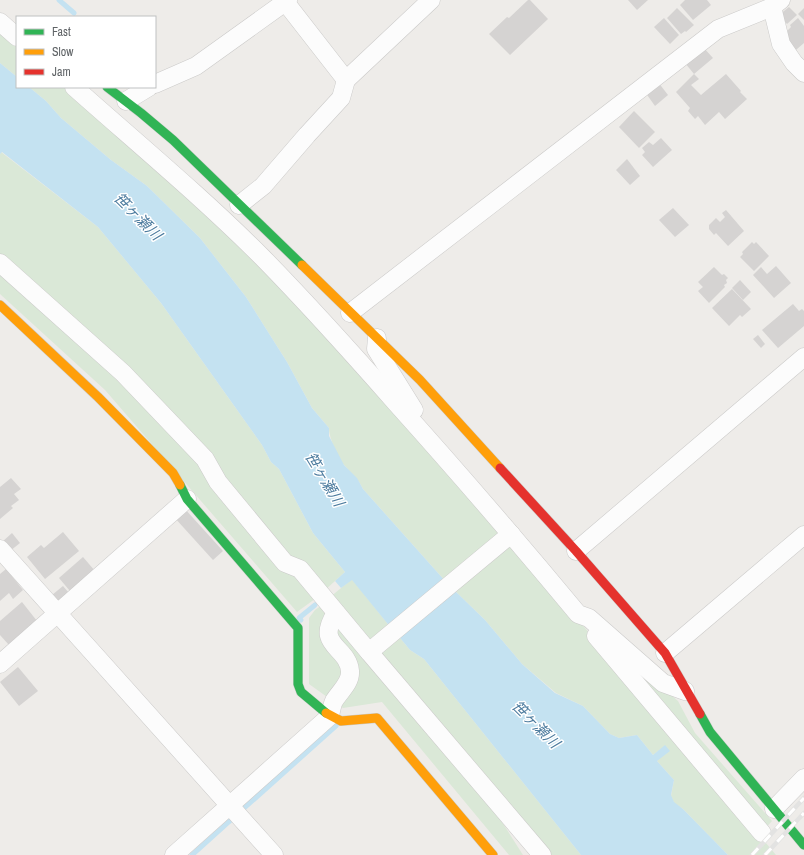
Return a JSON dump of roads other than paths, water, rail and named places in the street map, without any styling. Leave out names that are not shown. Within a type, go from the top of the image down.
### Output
[{"type":"street","points":[[239,205],[262,186],[341,98],[346,80],[431,0]]},
{"type":"street","points":[[156,84],[196,66],[287,1],[346,80]]},
{"type":"street","points":[[350,313],[718,28],[776,4],[781,44],[794,63],[804,73]]},
{"type":"street","points":[[0,13],[16,20]]},
{"type":"street","points":[[0,22],[16,36]]},
{"type":"street","points":[[75,88],[188,186],[262,257],[341,340],[424,434],[578,614],[762,833]]},
{"type":"street","points":[[108,88],[173,140],[420,380],[576,551],[665,653],[685,691],[710,732],[804,845]]},
{"type":"street","points":[[126,101],[147,88]]},
{"type":"street","points":[[0,263],[128,378],[205,459],[218,482],[285,563],[300,569],[542,855]]},
{"type":"street","points":[[0,305],[98,396],[173,473],[186,499],[298,628],[298,684],[301,692],[330,716],[341,721],[377,718],[493,855]]},
{"type":"street","points":[[377,338],[376,349],[423,423],[424,434]]},
{"type":"street","points":[[576,551],[804,356]]},
{"type":"street","points":[[0,664],[186,499]]},
{"type":"street","points":[[370,651],[509,535]]},
{"type":"street","points":[[665,653],[804,535]]},
{"type":"street","points":[[0,548],[274,855]]},
{"type":"street","points":[[174,855],[330,716],[334,702],[347,683],[350,672],[349,663],[330,638],[328,630],[336,613]]},
{"type":"street","points":[[578,614],[589,618],[663,683],[685,691]]},
{"type":"street","points":[[774,809],[804,778]]},
{"type":"street","points":[[506,813],[505,821],[525,855]]},
{"type":"water","name":"笹ヶ瀬川","points":[[0,63],[16,76],[16,88],[30,88],[46,101],[61,118],[111,160],[147,186],[200,238],[246,297],[287,362],[312,408],[329,428],[329,436],[344,465],[357,478],[363,489],[446,582],[391,628],[352,580],[341,588],[335,581],[345,572],[313,533],[279,469],[271,462],[262,445],[161,303],[98,227],[2,152],[0,154]]},
{"type":"water","name":"笹ヶ瀬川","points":[[452,588],[485,620],[522,664],[555,693],[583,706],[610,734],[619,738],[637,735],[653,755],[665,745],[670,751],[657,761],[674,780],[671,795],[674,802],[683,809],[728,855],[581,855],[424,659],[410,650],[396,633]]},
{"type":"waterway","points":[[59,0],[74,13]]},
{"type":"waterway","points":[[301,620],[299,618],[315,605]]},
{"type":"waterway","points":[[242,810],[336,726]]},
{"type":"waterway","points":[[192,855],[232,819]]},
{"type":"railway","points":[[752,855],[804,798]]},
{"type":"railway","points":[[765,855],[804,813]]}]
